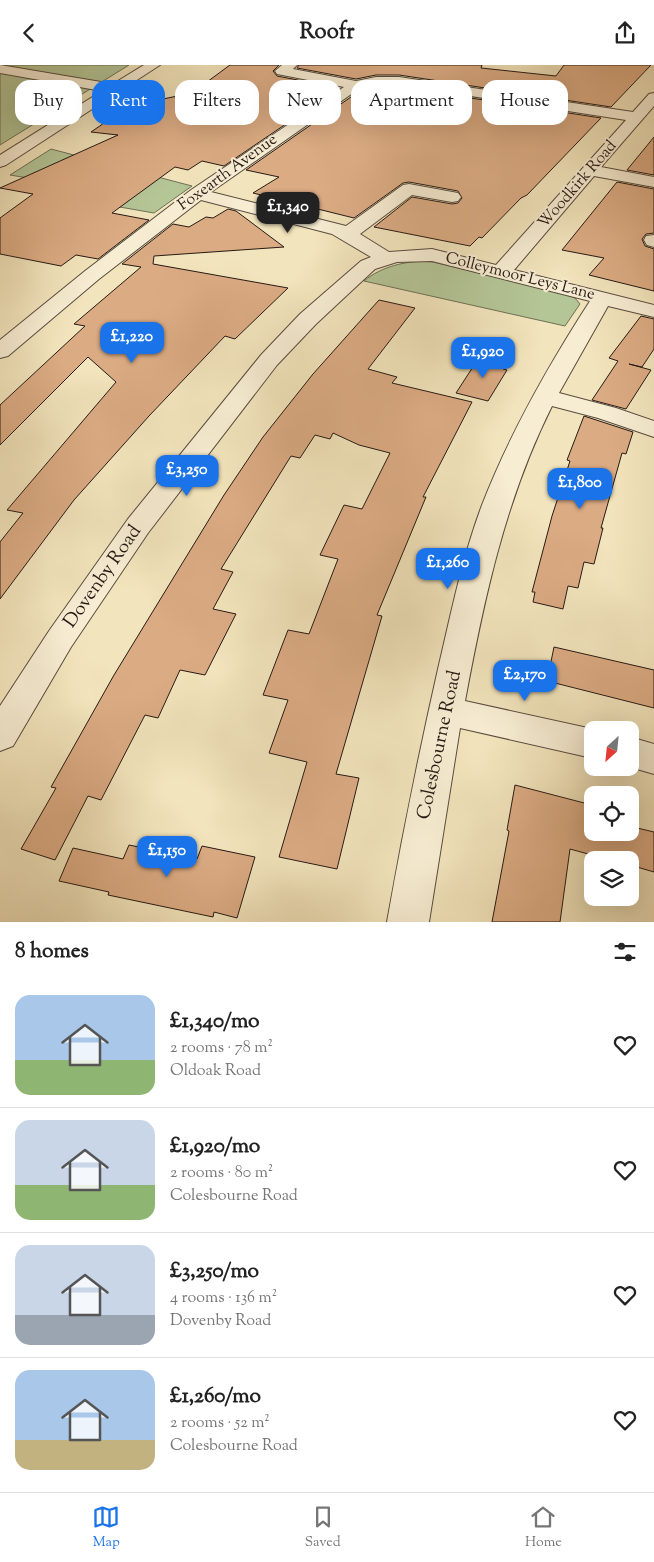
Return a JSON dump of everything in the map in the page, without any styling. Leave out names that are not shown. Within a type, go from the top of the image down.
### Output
[{"type":"street","points":[[129,80],[153,65]]},
{"type":"street","points":[[290,65],[282,71],[351,84]]},
{"type":"street","points":[[0,69],[92,85]]},
{"type":"street","name":"Foxearth Avenue","points":[[0,351],[92,275],[197,194],[351,88]]},
{"type":"street","name":"Foxearth Avenue","points":[[472,89],[647,108]]},
{"type":"street","points":[[0,162],[92,104]]},
{"type":"street","name":"Woodkirk Road","points":[[501,272],[647,108]]},
{"type":"street","points":[[590,170],[654,182]]},
{"type":"street","points":[[348,234],[409,189],[452,197]]},
{"type":"street","points":[[197,194],[327,226],[348,234],[386,258]]},
{"type":"street","name":"Colleymoor Leys Lane","points":[[386,258],[403,255],[432,255],[602,298],[652,307]]},
{"type":"street","name":"Dovenby Road","points":[[0,735],[60,639],[98,583],[184,466],[269,360],[358,271],[386,258]]},
{"type":"street","name":"Colesbourne Road","points":[[408,922],[420,842],[446,711],[471,592],[487,535],[510,475],[544,397],[602,298]]},
{"type":"street","points":[[544,397],[616,416],[654,429]]},
{"type":"street","points":[[446,711],[584,741]]},
{"type":"street","points":[[639,755],[654,759]]},
{"type":"green space","points":[[0,65],[129,65],[105,80],[92,80],[92,88],[82,94],[82,80],[15,80],[15,125],[32,125],[0,145]]},
{"type":"green space","points":[[51,149],[192,186],[154,213],[114,206],[40,180],[10,175]]},
{"type":"green space","points":[[429,261],[567,294],[575,298],[580,304],[565,326],[364,281],[395,265]]},
{"type":"building","points":[[230,65],[279,65],[273,71],[277,76],[298,80],[269,80],[269,125],[284,125],[224,166],[202,161],[188,170],[175,167],[112,213],[149,220],[98,259],[76,255],[61,266],[0,254],[0,218],[33,194],[0,188],[118,135],[91,132],[101,125],[165,125],[165,99],[175,97],[175,125],[259,125],[259,80],[210,80]]},
{"type":"building","points":[[299,65],[482,65],[481,68],[556,76],[564,65],[651,65],[611,107],[568,101],[568,80],[482,80],[482,88],[472,86],[472,80],[432,80],[399,75],[376,75],[356,79],[297,68]]},
{"type":"building","points":[[351,97],[351,125],[472,125],[472,98],[482,100],[482,125],[568,125],[568,113],[601,118],[527,195],[521,198],[482,238],[479,237],[470,246],[374,227],[412,197],[452,204],[458,203],[462,198],[458,191],[409,182],[403,183],[354,218],[253,193],[279,177],[246,170],[311,125],[341,125],[341,104]]},
{"type":"building","points":[[654,137],[654,175],[627,170]]},
{"type":"building","points":[[617,182],[654,189],[654,233],[646,234],[642,239],[645,246],[654,249],[654,291],[589,275],[604,258],[562,250]]},
{"type":"building","points":[[228,209],[236,211],[284,247],[154,256],[153,264],[288,288],[235,339],[225,336],[149,416],[74,500],[0,599],[0,542],[23,513],[7,510],[116,382],[88,357],[0,445],[0,405],[85,326],[74,324],[141,267],[122,264],[173,224],[189,227],[206,217],[213,218]]},
{"type":"building","points":[[379,300],[415,308],[368,369],[397,377],[392,383],[472,402],[423,497],[426,497],[377,615],[382,616],[336,774],[359,778],[337,869],[279,857],[307,762],[269,753],[288,700],[263,695],[288,630],[309,634],[338,559],[320,555],[344,505],[362,509],[390,453],[359,445],[333,433],[330,439],[315,435],[300,458],[291,456],[221,569],[233,572],[213,609],[236,614],[205,675],[180,670],[158,718],[145,715],[101,800],[88,796],[55,860],[21,849],[56,788],[51,787],[114,675],[224,495],[263,437],[313,374]]},
{"type":"building","points":[[641,316],[654,319],[654,349],[642,367],[629,364],[651,370],[626,409],[592,400],[618,361],[609,358]]},
{"type":"building","points":[[480,356],[507,363],[503,369],[507,370],[488,401],[456,393]]},
{"type":"building","points":[[584,416],[633,432],[626,454],[622,453],[601,528],[603,528],[594,564],[584,562],[578,588],[568,586],[563,609],[533,602],[535,592],[532,592],[552,516],[570,461],[567,460]]},
{"type":"building","points":[[554,647],[654,670],[654,708],[547,681]]},
{"type":"building","points":[[515,785],[584,803],[584,841],[639,841],[639,828],[654,832],[654,872],[639,868],[639,851],[584,851],[584,853],[570,849],[560,922],[492,922],[509,831],[507,830]]},
{"type":"building","points":[[129,845],[197,859],[202,846],[255,857],[237,918],[214,912],[213,917],[108,895],[109,892],[59,881],[73,848],[123,859]]}]
